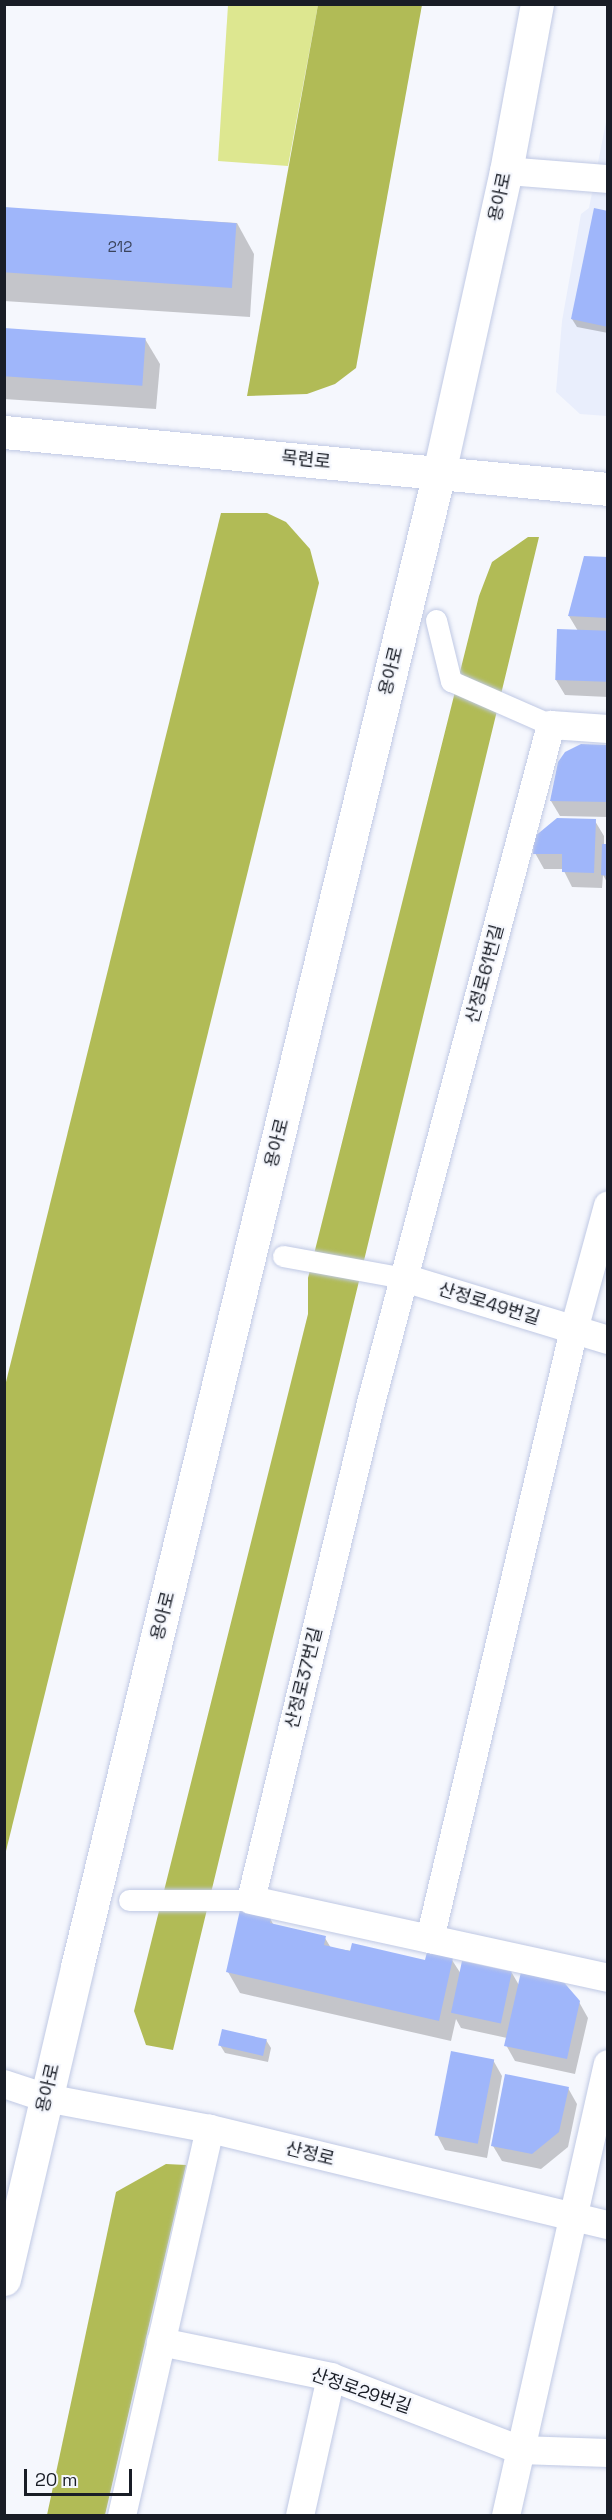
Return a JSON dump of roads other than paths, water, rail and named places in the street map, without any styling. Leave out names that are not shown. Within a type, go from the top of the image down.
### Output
[{"type":"main road","name":"용아로","points":[[4,2279],[439,473],[506,171],[537,4]]},
{"type":"main road","name":"목련로","points":[[4,432],[608,489]]},
{"type":"street","points":[[506,171],[608,179]]},
{"type":"street","points":[[436,620],[451,681],[551,725],[608,729]]},
{"type":"street","name":"산정로61번길","points":[[404,1278],[551,725]]},
{"type":"street","points":[[430,1939],[574,1330],[608,1206]]},
{"type":"street","points":[[283,1256],[404,1278]]},
{"type":"street","name":"산정로49번길","points":[[404,1278],[608,1340]]},
{"type":"street","name":"산정로37번길","points":[[251,1900],[372,1399],[404,1278]]},
{"type":"street","points":[[129,1900],[251,1900],[608,1978]]},
{"type":"street","points":[[506,2516],[608,2064]]},
{"type":"street","name":"산정로","points":[[4,2084],[46,2098],[210,2129],[608,2225]]},
{"type":"street","points":[[122,2516],[210,2129]]},
{"type":"street","name":"산정로29번길","points":[[161,2342],[331,2377],[520,2450],[608,2453]]},
{"type":"street","points":[[300,2516],[331,2377]]}]
